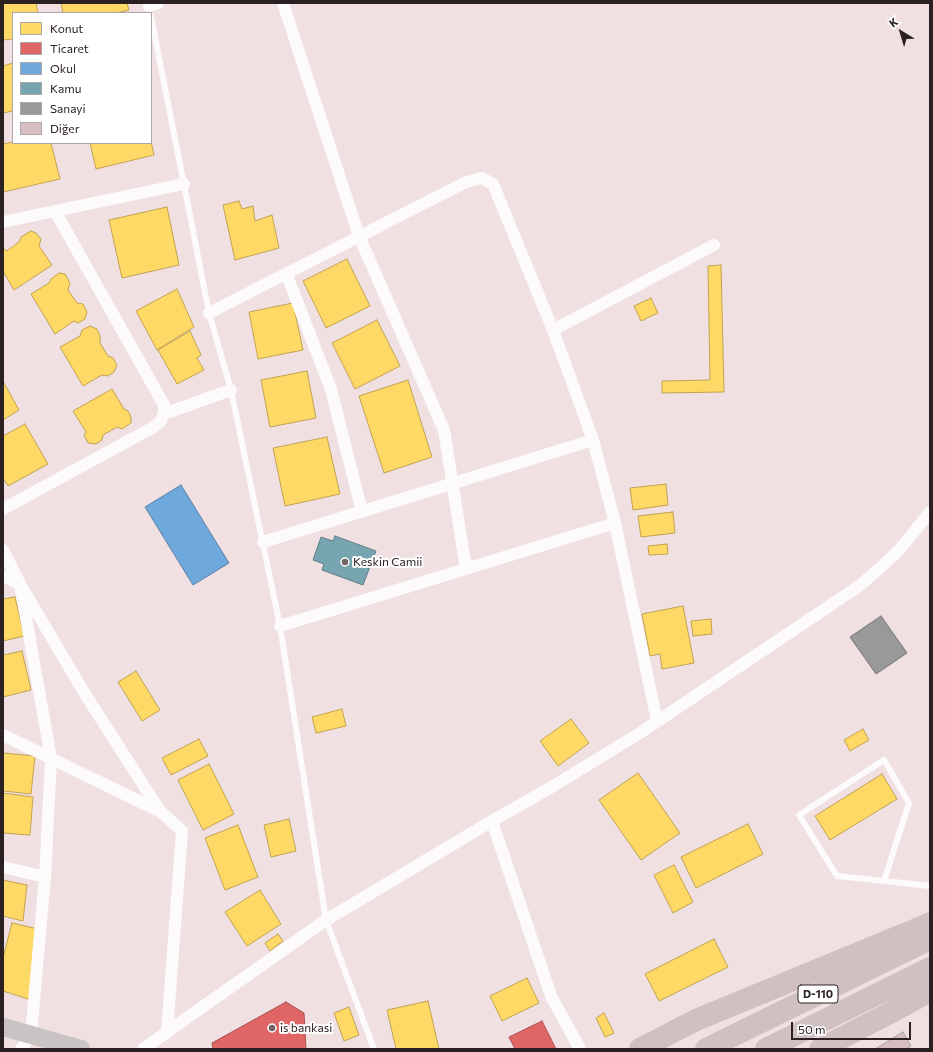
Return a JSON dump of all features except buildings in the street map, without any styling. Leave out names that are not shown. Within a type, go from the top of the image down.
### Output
[{"type":"highway","points":[[640,1049],[811,963],[930,908]]},
{"type":"highway","points":[[696,1020],[912,932],[930,923]]},
{"type":"highway","name":"D-110","points":[[706,1049],[930,939]]},
{"type":"highway","name":"D-110","points":[[766,1049],[930,968]]},
{"type":"highway","points":[[820,1049],[930,991]]},
{"type":"street","points":[[283,3],[359,236],[444,430],[454,483],[466,569]]},
{"type":"street","points":[[209,313],[466,182],[482,178],[493,184],[553,330],[593,440],[615,523],[657,721]]},
{"type":"street","points":[[3,222],[184,184]]},
{"type":"street","points":[[3,509],[152,428],[160,422],[164,414],[164,405],[161,398],[55,211]]},
{"type":"street","points":[[553,330],[714,245]]},
{"type":"street","points":[[286,273],[331,389],[362,512]]},
{"type":"street","points":[[164,414],[231,390]]},
{"type":"street","points":[[263,542],[593,440]]},
{"type":"street","points":[[143,1049],[326,920],[555,785],[657,721],[859,586],[900,549],[930,512]]},
{"type":"street","points":[[280,626],[615,523]]},
{"type":"street","points":[[3,550],[20,584],[85,694],[161,812]]},
{"type":"street","points":[[3,576],[20,584]]},
{"type":"street","points":[[20,584],[51,758],[45,877],[32,1035],[21,1049]]},
{"type":"street","points":[[3,735],[161,812],[182,830],[167,1032]]},
{"type":"street","points":[[492,821],[551,996],[580,1049]]},
{"type":"street","points":[[3,867],[45,877]]},
{"type":"street","points":[[3,1027],[81,1049]]},
{"type":"lane","points":[[152,13],[209,313],[231,390],[280,626],[326,920],[374,1049]]},
{"type":"lane","points":[[884,881],[908,803],[884,760],[799,815],[837,876],[930,886]]},
{"type":"place","name":"Keskin Camii","points":[[345,562]]},
{"type":"place","name":"is bankasi","points":[[272,1028]]}]
